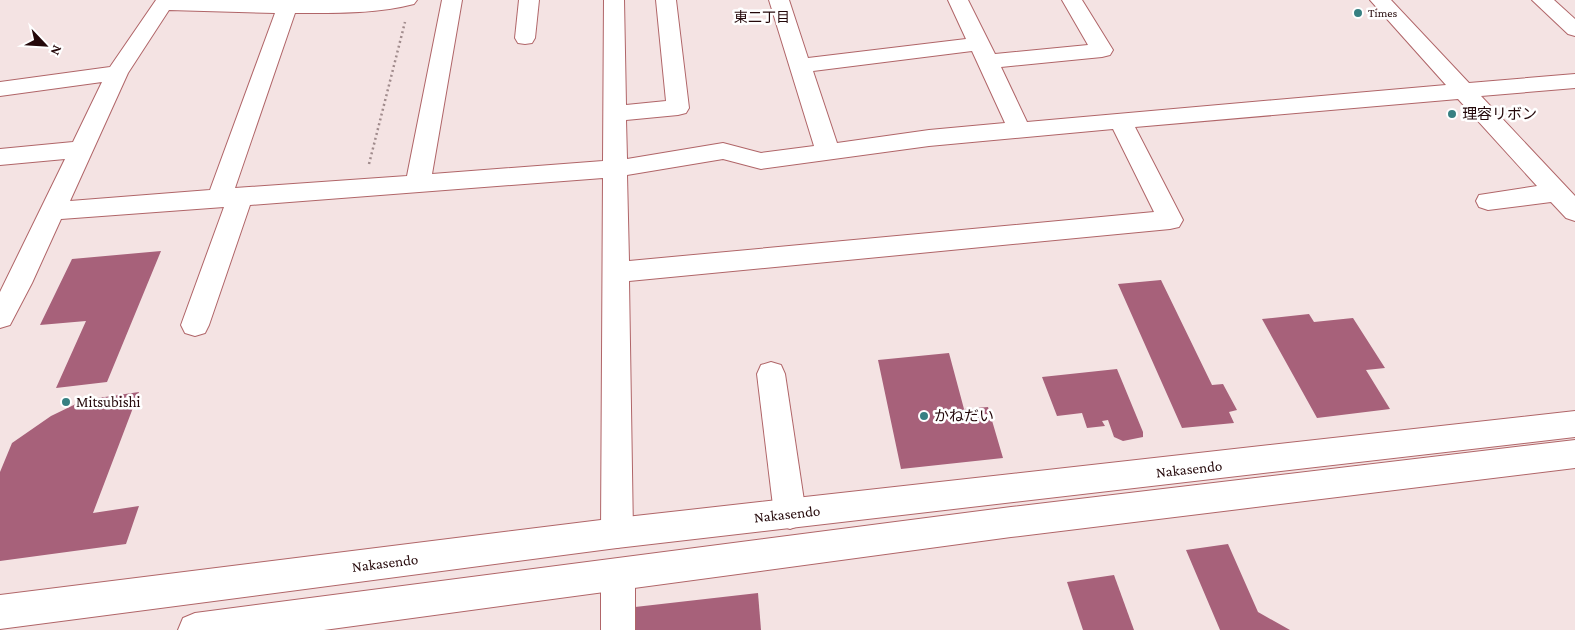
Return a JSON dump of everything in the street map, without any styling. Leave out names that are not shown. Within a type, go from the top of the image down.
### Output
[{"type":"main road","points":[[418,184],[452,0]]},
{"type":"main road","points":[[525,38],[529,0]]},
{"type":"main road","points":[[614,0],[617,533]]},
{"type":"main road","points":[[614,112],[678,108],[666,0]]},
{"type":"main road","points":[[779,0],[828,152]]},
{"type":"main road","points":[[958,0],[1020,130]]},
{"type":"main road","points":[[800,66],[983,53],[1102,50],[1072,0]]},
{"type":"main road","points":[[1380,0],[1575,212]]},
{"type":"main road","points":[[1542,0],[1575,30]]},
{"type":"main road","points":[[0,317],[9,284],[52,212],[117,73],[164,2],[287,8],[375,4],[406,9]]},
{"type":"main road","points":[[195,325],[230,198],[287,8]]},
{"type":"main road","points":[[0,89],[117,73]]},
{"type":"main road","points":[[52,212],[615,170],[723,151],[761,161],[929,138],[1575,80]]},
{"type":"main road","points":[[616,272],[1170,220],[1120,121]]},
{"type":"main road","points":[[0,157],[81,148]]},
{"type":"main road","points":[[1488,201],[1557,192]]},
{"type":"main road","points":[[771,374],[790,514]]},
{"type":"main road","name":"Nakasendo","points":[[0,612],[617,533],[1575,424]]},
{"type":"main road","name":"Nakasendo","points":[[195,630],[288,624],[618,575],[1021,521],[1575,454]]},
{"type":"main road","points":[[618,575],[618,630]]},
{"type":"path","points":[[363,188],[406,9]]},
{"type":"building","points":[[161,251],[107,382],[56,388],[86,321],[40,325],[72,259]]},
{"type":"building","points":[[1161,280],[1212,385],[1223,384],[1237,410],[1229,412],[1234,423],[1182,428],[1118,284]]},
{"type":"building","points":[[1309,314],[1314,322],[1353,318],[1385,368],[1366,370],[1390,409],[1317,418],[1262,319]]},
{"type":"building","points":[[949,353],[964,409],[988,407],[1003,458],[901,469],[878,360]]},
{"type":"building","points":[[1117,369],[1143,432],[1143,437],[1123,441],[1114,437],[1108,420],[1102,421],[1105,426],[1087,428],[1082,413],[1057,416],[1042,377]]},
{"type":"building","points":[[139,392],[93,513],[139,506],[126,544],[0,561],[0,472],[12,443],[51,416],[84,400]]},
{"type":"building","points":[[1228,544],[1258,612],[1290,630],[1220,630],[1186,550]]},
{"type":"building","points":[[1114,575],[1134,630],[1083,630],[1067,582]]},
{"type":"building","points":[[758,593],[761,630],[635,630],[635,607]]},
{"type":"place","name":"Times","points":[[1358,13]]},
{"type":"place","name":"理容リボン","points":[[1452,114]]},
{"type":"place","name":"Mitsubishi","points":[[66,402]]},
{"type":"place","name":"かねだい","points":[[924,416]]},
{"type":"district","name":"東二丁目","points":[[762,17]]}]
